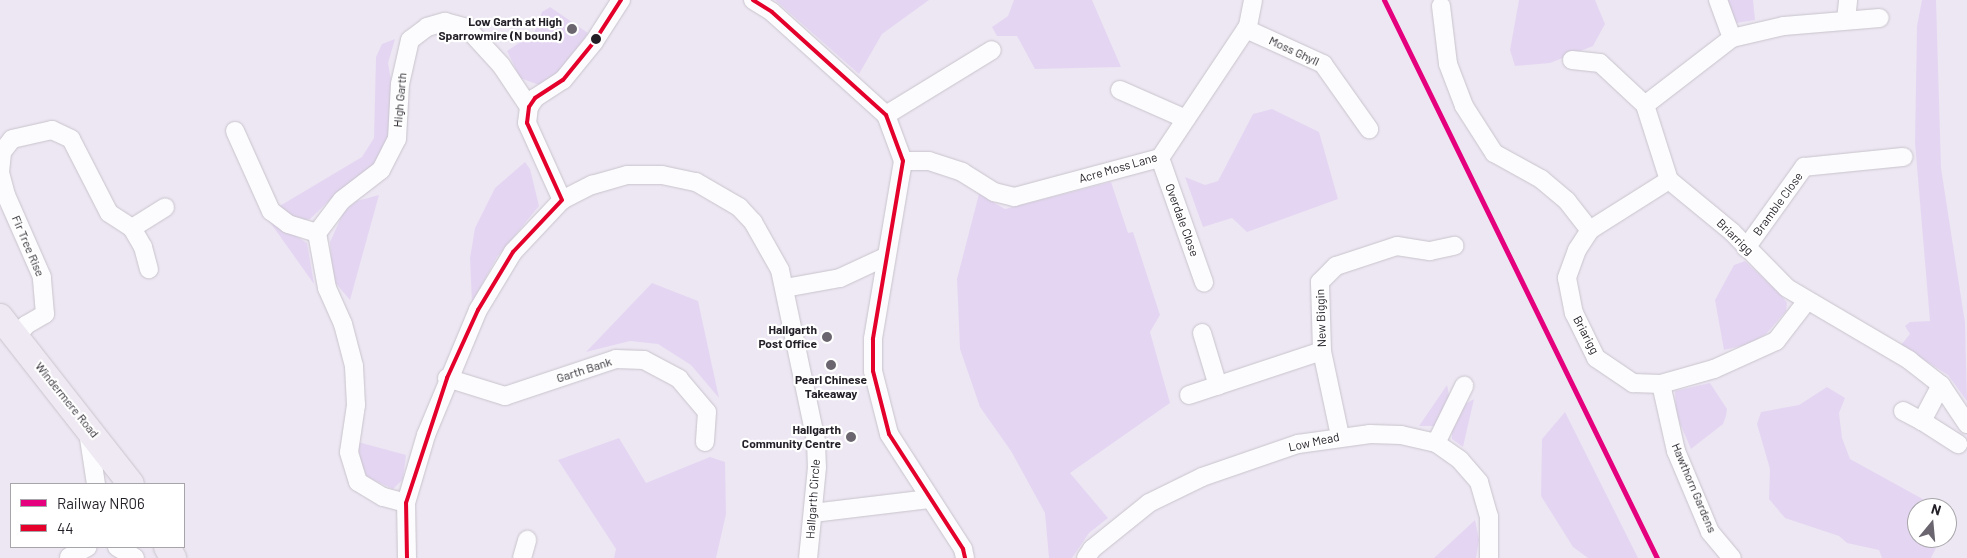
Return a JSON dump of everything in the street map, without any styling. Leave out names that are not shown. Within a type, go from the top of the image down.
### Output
[{"type":"highway","name":"Windermere Road","points":[[0,317],[87,424],[131,483]]},
{"type":"street","points":[[529,107],[535,98],[562,80],[594,42],[621,0]]},
{"type":"street","points":[[753,0],[772,12],[886,115],[903,161],[896,212],[885,257],[872,339],[873,371],[889,434],[929,499],[963,549],[965,558]]},
{"type":"street","name":"Acre Moss Lane","points":[[903,161],[928,161],[962,172],[994,192],[1014,197],[1160,158],[1246,29],[1253,0]]},
{"type":"street","points":[[1718,0],[1732,38]]},
{"type":"street","points":[[1846,20],[1848,0]]},
{"type":"street","points":[[1441,6],[1448,64],[1464,106],[1491,149],[1541,179],[1567,201],[1590,230]]},
{"type":"street","points":[[1645,105],[1732,38],[1784,26],[1880,18]]},
{"type":"street","name":"High Garth","points":[[317,233],[342,200],[381,170],[397,139],[406,50],[410,40],[428,27],[444,22],[466,28],[501,65],[529,107],[527,123],[562,200]]},
{"type":"street","name":"Moss Ghyll","points":[[1246,29],[1323,64],[1369,129]]},
{"type":"street","points":[[886,115],[992,50]]},
{"type":"street","points":[[1572,60],[1600,63],[1645,105],[1669,180]]},
{"type":"street","points":[[1120,90],[1186,119]]},
{"type":"street","name":"Fir Tree Rise","points":[[17,337],[26,325],[45,314],[42,277],[6,195],[0,172],[2,152],[12,139],[52,130],[71,138],[109,212],[132,228],[143,247],[149,269]]},
{"type":"street","points":[[235,131],[271,211],[288,224],[317,233],[327,288],[343,324],[354,366],[356,405],[349,452],[358,482],[383,497],[406,503]]},
{"type":"street","name":"Bramble Close","points":[[1746,248],[1804,166],[1903,156]]},
{"type":"street","name":"Overdale Close","points":[[1160,158],[1204,282]]},
{"type":"street","name":"Hallgarth Circle","points":[[407,558],[406,503],[426,435],[447,378],[478,310],[513,252],[562,200],[592,185],[627,175],[662,175],[696,182],[726,197],[753,222],[770,250],[785,288],[816,441],[813,513],[808,558]]},
{"type":"street","name":"Briarigg","points":[[1669,180],[1590,230],[1577,250],[1567,278],[1574,313],[1596,358],[1633,383],[1661,384],[1714,368],[1776,341],[1806,302]]},
{"type":"street","name":"Briarrigg","points":[[1669,180],[1732,232],[1746,248],[1806,302],[1909,360],[1941,385],[1967,424]]},
{"type":"street","points":[[132,228],[165,208]]},
{"type":"street","name":"New Biggin","points":[[1340,436],[1322,351],[1320,282],[1336,266],[1397,246],[1430,251],[1454,246]]},
{"type":"street","points":[[785,288],[840,278],[885,257]]},
{"type":"street","points":[[1202,333],[1218,386]]},
{"type":"street","points":[[1189,395],[1322,351]]},
{"type":"street","name":"Garth Bank","points":[[447,378],[505,396],[616,359],[644,360],[679,378],[707,412],[706,442]]},
{"type":"street","name":"Hawthorn Gardens","points":[[1661,384],[1676,451],[1710,532],[1732,558]]},
{"type":"street","points":[[1922,421],[1941,385]]},
{"type":"street","points":[[1436,443],[1464,386]]},
{"type":"street","points":[[1903,411],[1958,444]]},
{"type":"street","points":[[87,424],[96,483]]},
{"type":"street","name":"Low Mead","points":[[1086,558],[1092,549],[1149,503],[1202,477],[1298,444],[1340,436],[1401,435],[1436,443],[1460,460],[1479,482],[1489,516],[1489,558]]},
{"type":"street","points":[[813,513],[929,499]]},
{"type":"street","points":[[522,558],[528,540]]},
{"type":"street","points":[[69,557],[86,548]]},
{"type":"street","points":[[119,548],[135,558]]},
{"type":"shaded area","points":[[775,0],[929,0],[882,34],[859,74]]},
{"type":"shaded area","points":[[1014,0],[1092,0],[1121,67],[1035,69],[1017,36],[997,36],[992,27],[1008,16]]},
{"type":"shaded area","points":[[1519,0],[1595,0],[1605,24],[1593,46],[1550,63],[1515,66],[1510,50]]},
{"type":"shaded area","points":[[1726,0],[1753,0],[1755,20],[1736,23]]},
{"type":"shaded area","points":[[1922,0],[1936,0],[1941,168],[1965,323],[1967,401],[1948,375],[1901,345],[1910,334],[1905,326],[1910,322],[1930,321],[1915,143],[1917,26]]},
{"type":"shaded area","points":[[550,7],[588,33],[560,73],[542,86],[520,78],[507,51],[534,33],[542,12]]},
{"type":"shaded area","points":[[395,39],[388,63],[393,91],[389,142],[375,167],[339,191],[310,219],[299,221],[278,207],[362,157],[374,138],[376,57],[382,44]]},
{"type":"shaded area","points":[[1272,109],[1319,132],[1338,199],[1247,232],[1232,218],[1203,227],[1185,177],[1205,185],[1218,181],[1253,114]]},
{"type":"shaded area","points":[[525,162],[530,169],[539,206],[497,257],[472,303],[470,258],[475,228],[495,188]]},
{"type":"shaded area","points":[[1111,182],[1128,233],[1133,232],[1160,315],[1150,332],[1170,403],[1070,473],[1108,518],[1089,533],[1072,558],[1049,558],[1045,513],[1011,451],[980,407],[960,349],[957,279],[979,194],[1005,209]]},
{"type":"shaded area","points":[[379,195],[350,300],[333,280],[330,242],[344,211],[357,201]]},
{"type":"shaded area","points":[[267,218],[307,243],[314,284]]},
{"type":"shaded area","points":[[1745,261],[1781,295],[1787,303],[1786,311],[1766,334],[1749,344],[1724,350],[1715,300],[1734,265]]},
{"type":"shaded area","points":[[652,283],[698,301],[719,398],[691,365],[658,344],[630,341],[586,352]]},
{"type":"shaded area","points":[[1710,383],[1727,409],[1726,416],[1723,424],[1691,449],[1676,414],[1675,391]]},
{"type":"shaded area","points":[[1447,385],[1450,400],[1436,426],[1419,426]]},
{"type":"shaded area","points":[[1827,387],[1845,398],[1839,413],[1842,438],[1850,459],[1921,498],[1907,498],[1907,548],[1936,548],[1931,558],[1882,558],[1879,550],[1847,543],[1839,536],[1785,518],[1769,499],[1770,469],[1757,424],[1761,412],[1799,405]]},
{"type":"shaded area","points":[[1474,399],[1463,447],[1452,439],[1452,425],[1460,407]]},
{"type":"shaded area","points":[[1565,412],[1638,558],[1588,558],[1573,547],[1541,496],[1542,439]]},
{"type":"shaded area","points":[[619,438],[646,483],[710,457],[725,462],[726,514],[716,558],[614,558],[616,549],[558,460]]},
{"type":"shaded area","points":[[358,442],[406,455],[403,479],[393,489],[367,477],[360,461]]},
{"type":"shaded area","points":[[1475,520],[1479,540],[1476,558],[1434,558]]},
{"type":"rail line","name":"NR06","points":[[1384,0],[1657,558]]},
{"type":"transit line","name":"44","points":[[407,558],[406,503],[447,378],[478,310],[513,252],[562,200],[527,123],[529,107],[535,98],[563,80],[594,42],[621,0]]},
{"type":"transit line","name":"44","points":[[753,0],[772,12],[886,115],[903,161],[873,339],[873,371],[889,434],[963,549],[965,558]]},
{"type":"place","name":"Low Garth at High Sparrowmire (N bound)","points":[[572,29]]},
{"type":"place","name":"Hallgarth Post Office","points":[[827,337]]},
{"type":"place","name":"Pearl Chinese Takeaway","points":[[831,365]]},
{"type":"place","name":"Hallgarth Community Centre","points":[[851,437]]}]
